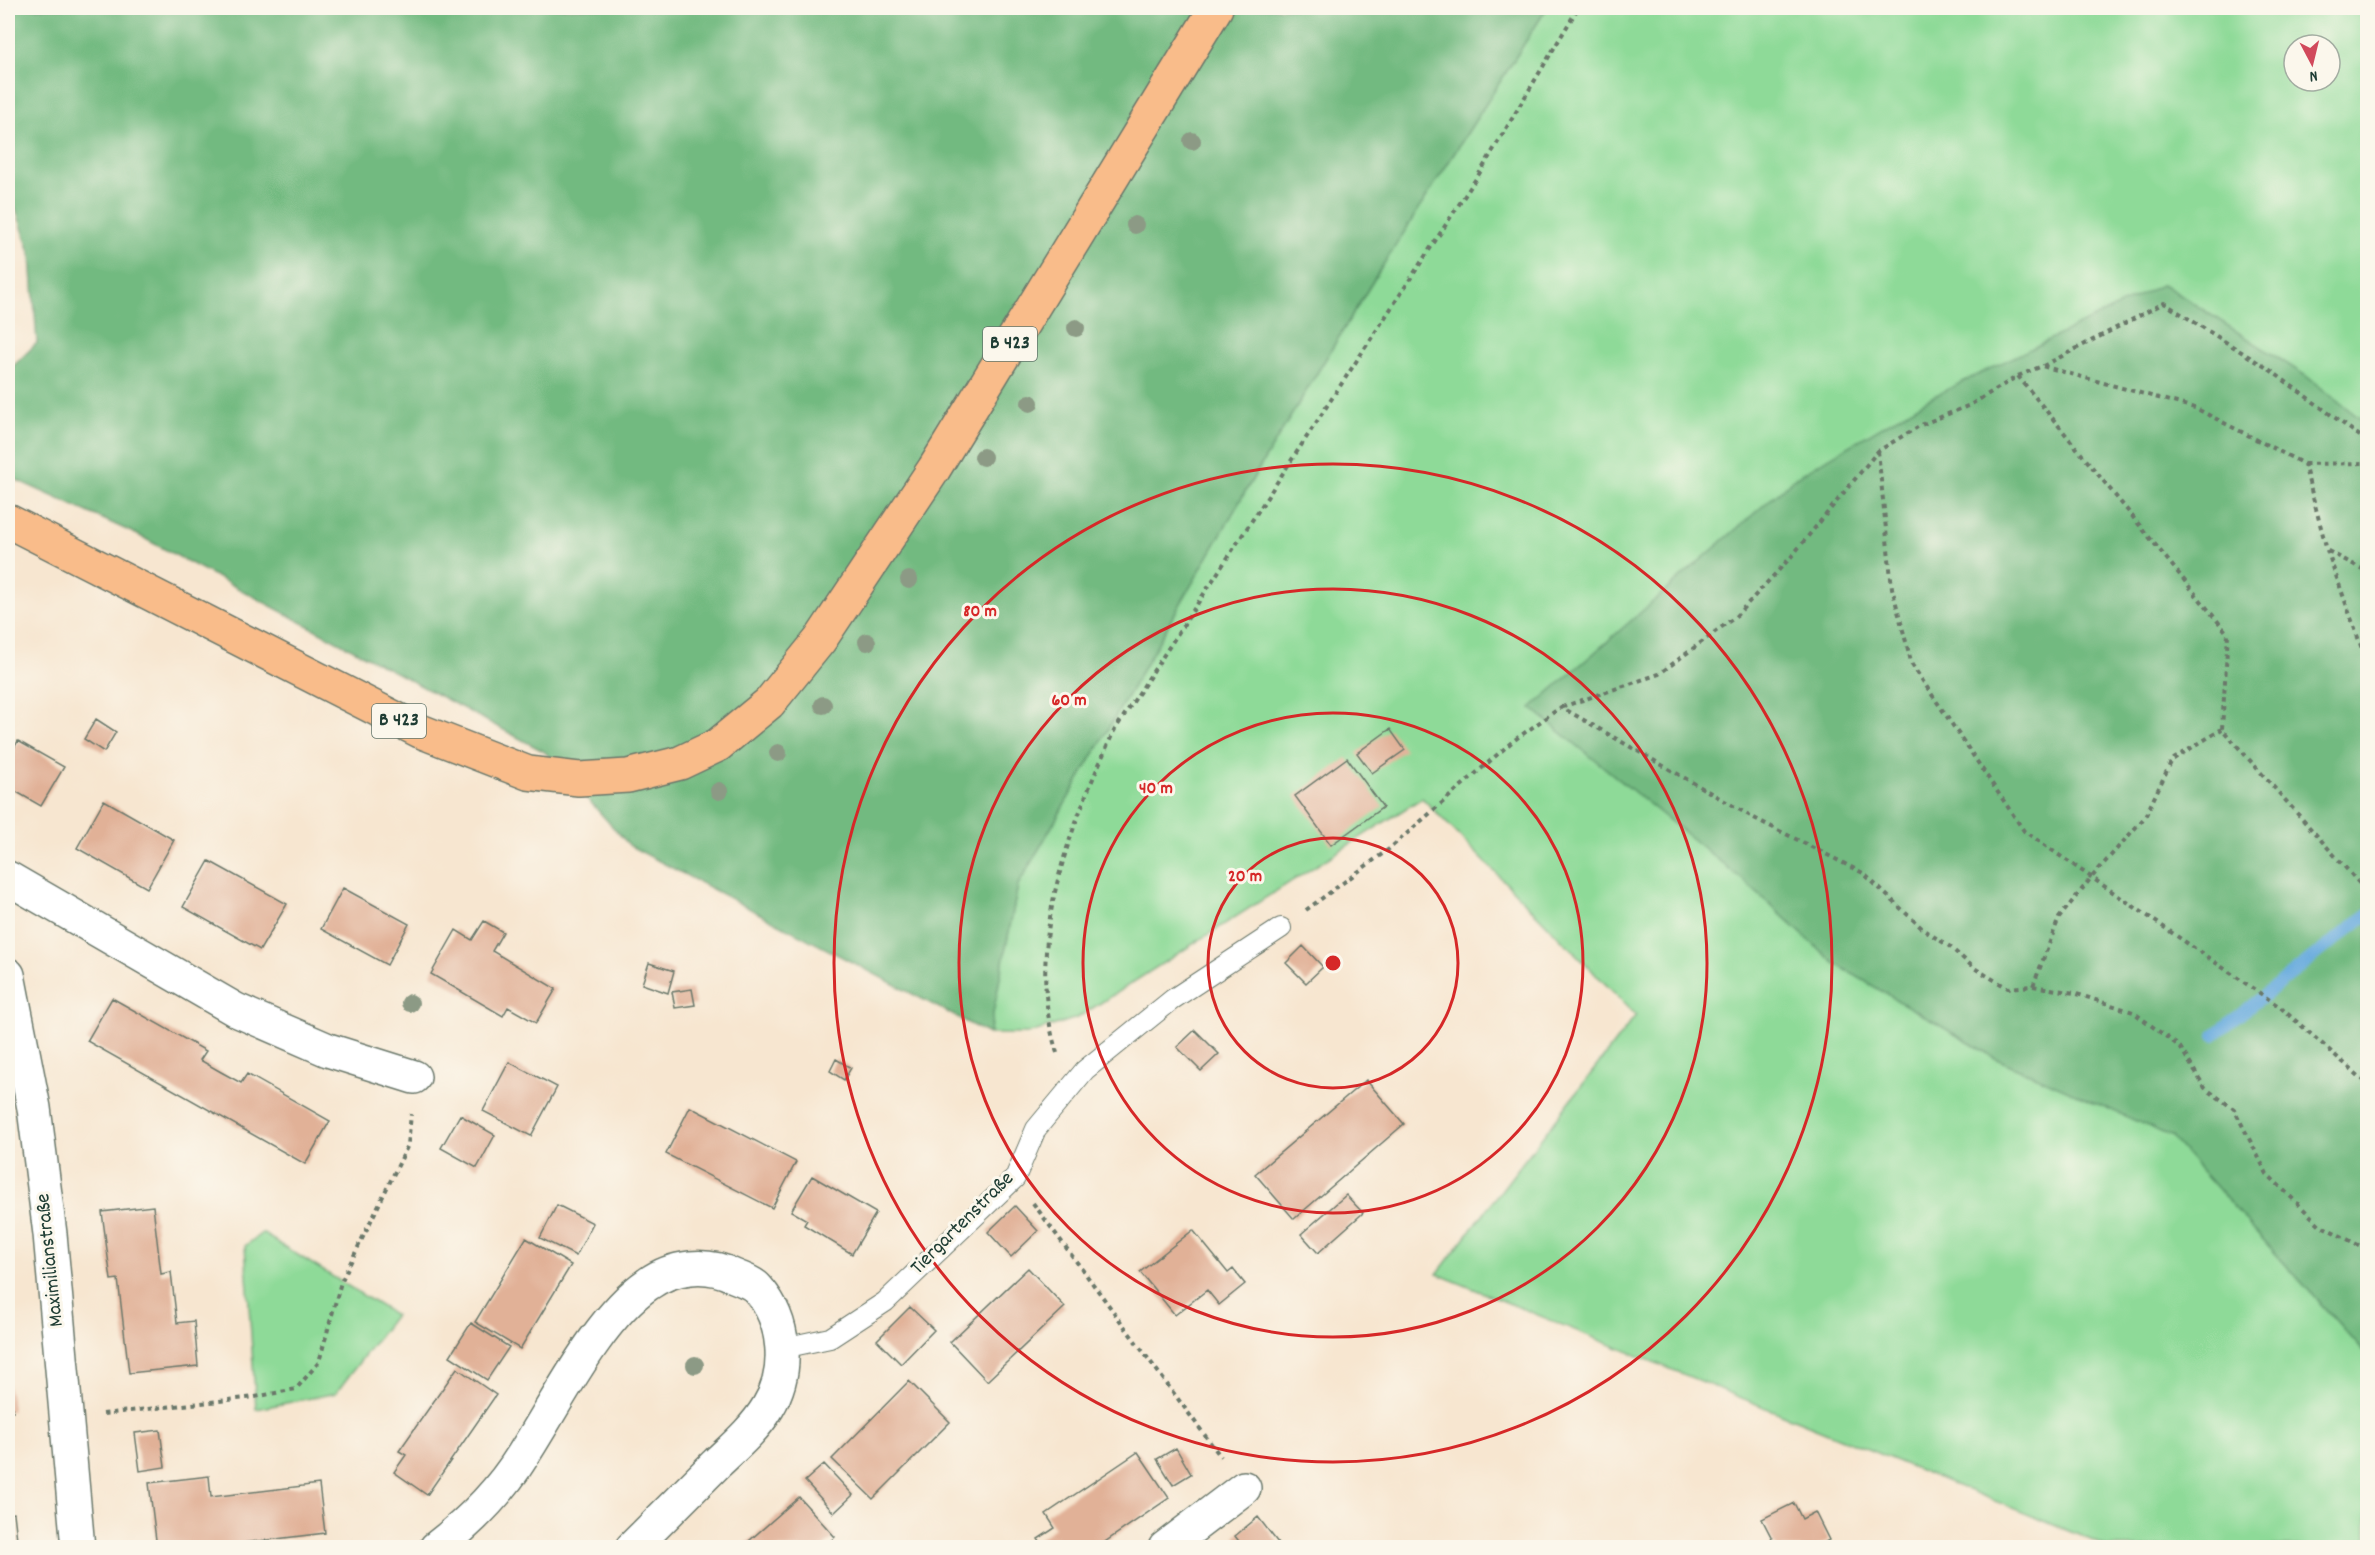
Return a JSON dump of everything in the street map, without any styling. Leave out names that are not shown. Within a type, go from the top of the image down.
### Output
[{"type":"main road","name":"B 423","points":[[8,521],[420,731],[528,773],[589,778],[628,776],[680,763],[718,745],[769,703],[820,640],[934,469],[1216,8]]},
{"type":"street","points":[[8,883],[236,1010],[328,1050],[414,1077]]},
{"type":"street","name":"Maximilianstraße","points":[[8,975],[34,1108],[50,1234],[78,1548]]},
{"type":"street","points":[[436,1548],[464,1527],[499,1490],[570,1378],[618,1311],[650,1283],[686,1267],[721,1269],[757,1287],[779,1324],[783,1348],[780,1378],[769,1407],[751,1430],[632,1548]]},
{"type":"street","points":[[1165,1548],[1244,1488]]},
{"type":"lane","name":"Tiergartenstraße","points":[[783,1348],[830,1338],[885,1302],[1015,1178],[1036,1129],[1085,1070],[1173,999],[1281,928]]},
{"type":"path","points":[[1068,1088],[1055,1050],[1047,1007],[1045,957],[1053,900],[1068,850],[1089,787],[1114,731],[1479,174],[1578,8]]},
{"type":"path","points":[[1281,928],[1389,849],[1513,741],[1561,707],[1659,674],[1735,617],[1791,557],[1878,451],[1922,425],[1970,405],[2018,376],[2164,303],[2270,370],[2367,442]]},
{"type":"path","points":[[2042,366],[2195,408],[2304,464],[2367,463]]},
{"type":"path","points":[[2018,376],[2228,634],[2222,729],[2367,893]]},
{"type":"path","points":[[1878,451],[1892,588],[1912,665],[2024,831],[2280,1007],[2367,1084]]},
{"type":"path","points":[[2304,464],[2327,550],[2367,666]]},
{"type":"path","points":[[2327,550],[2367,572]]},
{"type":"path","points":[[1561,707],[1756,819],[1863,873],[1925,931],[1949,946],[1974,968],[2008,988],[2034,986],[2074,993],[2133,1012],[2180,1047],[2205,1088],[2234,1108],[2267,1174],[2320,1225],[2367,1250]]},
{"type":"path","points":[[2034,986],[2060,918],[2091,878],[2145,817],[2172,760],[2222,729]]},
{"type":"path","points":[[67,1418],[255,1397],[296,1389],[319,1362],[341,1282],[408,1145],[414,1077]]},
{"type":"path","points":[[1015,1178],[1244,1488]]},
{"type":"green space","points":[[8,8],[1547,8],[1376,276],[1252,480],[1018,885],[989,1034],[630,846],[545,752],[138,535],[8,476],[8,371],[37,343],[31,255],[8,185]]},
{"type":"green space","points":[[1547,8],[2367,8],[2367,424],[2306,376],[2163,285],[1744,881],[1834,963],[1997,1059],[2170,1136],[2367,1355],[2367,1547],[2108,1547],[1437,1274],[1636,1015],[1422,798],[1077,1018],[1027,1034],[989,1034],[1018,885],[1252,480],[1376,276]]},
{"type":"green space","points":[[2163,284],[2306,376],[2367,424],[2367,1355],[2170,1136],[1997,1059],[1834,963],[1744,881],[1531,708],[1796,477],[1932,397]]},
{"type":"green space","points":[[262,1233],[395,1315],[336,1393],[256,1409],[245,1246]]},
{"type":"building","points":[[96,719],[116,732],[104,752],[84,739]]},
{"type":"building","points":[[1390,729],[1405,750],[1372,773],[1357,753]]},
{"type":"building","points":[[18,741],[64,767],[41,806],[8,787],[8,759]]},
{"type":"building","points":[[1347,758],[1383,807],[1331,845],[1295,796]]},
{"type":"building","points":[[104,800],[174,840],[147,888],[77,848]]},
{"type":"building","points":[[209,861],[287,904],[260,950],[183,907]]},
{"type":"building","points":[[343,888],[409,924],[387,965],[321,929]]},
{"type":"building","points":[[484,921],[503,932],[492,951],[556,989],[536,1023],[508,1007],[503,1016],[431,974],[456,930],[472,940]]},
{"type":"building","points":[[1303,946],[1323,967],[1306,983],[1286,963]]},
{"type":"building","points":[[649,963],[674,971],[668,993],[642,984]]},
{"type":"building","points":[[692,989],[695,1005],[675,1008],[672,992]]},
{"type":"building","points":[[112,998],[206,1051],[200,1060],[221,1072],[241,1083],[247,1074],[330,1121],[305,1164],[87,1041]]},
{"type":"building","points":[[1195,1030],[1219,1054],[1201,1071],[1177,1047]]},
{"type":"building","points":[[836,1059],[851,1068],[844,1080],[830,1071]]},
{"type":"building","points":[[509,1062],[557,1087],[531,1136],[483,1111]]},
{"type":"building","points":[[1366,1080],[1404,1124],[1294,1219],[1255,1174]]},
{"type":"building","points":[[690,1107],[796,1162],[772,1208],[666,1154]]},
{"type":"building","points":[[460,1115],[495,1135],[477,1168],[441,1148]]},
{"type":"building","points":[[812,1176],[876,1213],[852,1254],[804,1225],[807,1220],[791,1211]]},
{"type":"building","points":[[1346,1195],[1363,1213],[1318,1253],[1301,1234]]},
{"type":"building","points":[[557,1205],[593,1223],[576,1256],[540,1238]]},
{"type":"building","points":[[153,1206],[161,1274],[171,1272],[177,1323],[194,1321],[198,1366],[129,1373],[118,1279],[111,1280],[102,1212]]},
{"type":"building","points":[[1015,1206],[1038,1231],[1011,1257],[988,1232]]},
{"type":"building","points":[[1193,1230],[1228,1273],[1233,1269],[1245,1284],[1219,1305],[1207,1290],[1175,1315],[1140,1272]]},
{"type":"building","points":[[526,1238],[571,1265],[520,1349],[475,1322]]},
{"type":"building","points":[[1028,1268],[1065,1307],[987,1381],[950,1342]]},
{"type":"building","points":[[910,1307],[934,1330],[901,1364],[877,1340]]},
{"type":"building","points":[[471,1323],[509,1347],[487,1380],[450,1356]]},
{"type":"building","points":[[457,1368],[496,1395],[427,1495],[394,1472],[406,1455],[399,1451]]},
{"type":"building","points":[[909,1381],[950,1422],[873,1499],[832,1459]]},
{"type":"building","points":[[8,1383],[13,1411],[8,1411]]},
{"type":"building","points":[[160,1430],[165,1467],[140,1471],[135,1433]]},
{"type":"building","points":[[1176,1448],[1191,1474],[1173,1485],[1157,1459]]},
{"type":"building","points":[[1138,1452],[1169,1498],[1096,1548],[1044,1548],[1038,1539],[1055,1528],[1046,1514]]},
{"type":"building","points":[[824,1464],[853,1495],[834,1513],[805,1481]]},
{"type":"building","points":[[209,1476],[211,1497],[319,1484],[325,1533],[217,1546],[217,1548],[157,1548],[149,1483]]},
{"type":"building","points":[[799,1497],[835,1537],[822,1548],[741,1548]]},
{"type":"building","points":[[1794,1503],[1802,1519],[1815,1512],[1829,1540],[1815,1548],[1777,1548],[1762,1519]]},
{"type":"building","points":[[14,1513],[18,1548],[8,1548],[8,1514]]},
{"type":"building","points":[[1258,1517],[1282,1548],[1244,1548],[1235,1536]]},
{"type":"waterway","points":[[2214,1035],[2368,914]]}]
